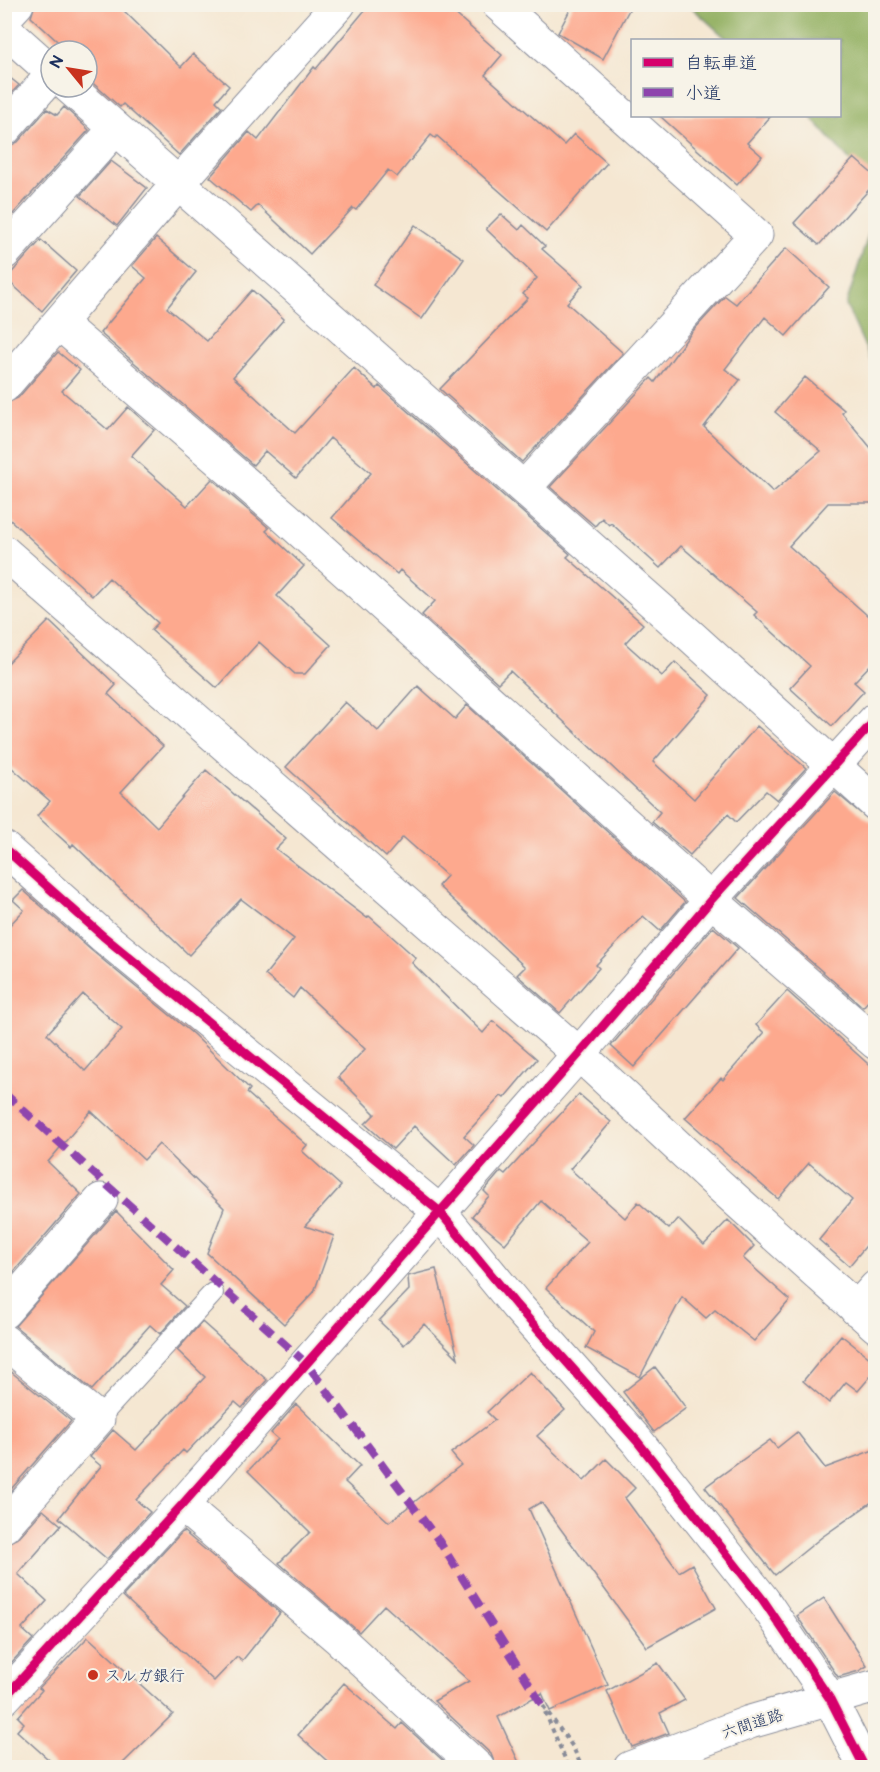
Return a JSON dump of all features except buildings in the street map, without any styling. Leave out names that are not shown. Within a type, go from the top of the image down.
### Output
[{"type":"street","points":[[4,18],[17,4]]},
{"type":"street","points":[[4,386],[177,185],[339,4]]},
{"type":"street","points":[[498,4],[756,235],[524,488]]},
{"type":"street","points":[[4,29],[39,60]]},
{"type":"street","points":[[4,130],[39,90]]},
{"type":"street","points":[[82,99],[177,185],[524,488],[876,804]]},
{"type":"street","points":[[4,253],[115,129]]},
{"type":"street","points":[[59,322],[294,525],[711,900],[876,1043]]},
{"type":"street","points":[[4,552],[869,1307]]},
{"type":"street","points":[[4,1698],[182,1505],[579,1054],[711,900],[876,719]]},
{"type":"street","points":[[4,848],[103,936],[439,1211],[516,1305],[637,1441],[763,1600],[830,1699],[865,1767]]},
{"type":"street","points":[[4,1312],[101,1200]]},
{"type":"street","points":[[4,1341],[98,1419],[4,1526]]},
{"type":"street","points":[[182,1505],[338,1638],[478,1767]]},
{"type":"street","name":"六間道路","points":[[630,1767],[750,1722],[876,1686]]},
{"type":"lane","points":[[98,1419],[213,1293]]},
{"type":"path","points":[[569,1767],[543,1706],[573,1747],[582,1767]]},
{"type":"green space","points":[[689,5],[875,5],[875,189],[811,117],[841,117],[841,39],[727,39]]},
{"type":"green space","points":[[875,214],[875,369],[846,305]]},
{"type":"marked path","points":[[4,1093],[306,1363],[439,1541],[543,1706]]},
{"type":"cycle path","points":[[4,1698],[182,1505],[579,1054],[711,900],[876,719]]},
{"type":"cycle path","points":[[4,848],[103,936],[439,1211],[516,1305],[637,1441],[763,1600],[830,1699],[865,1768]]},
{"type":"place","name":"スルガ銀行","points":[[93,1675]]}]
